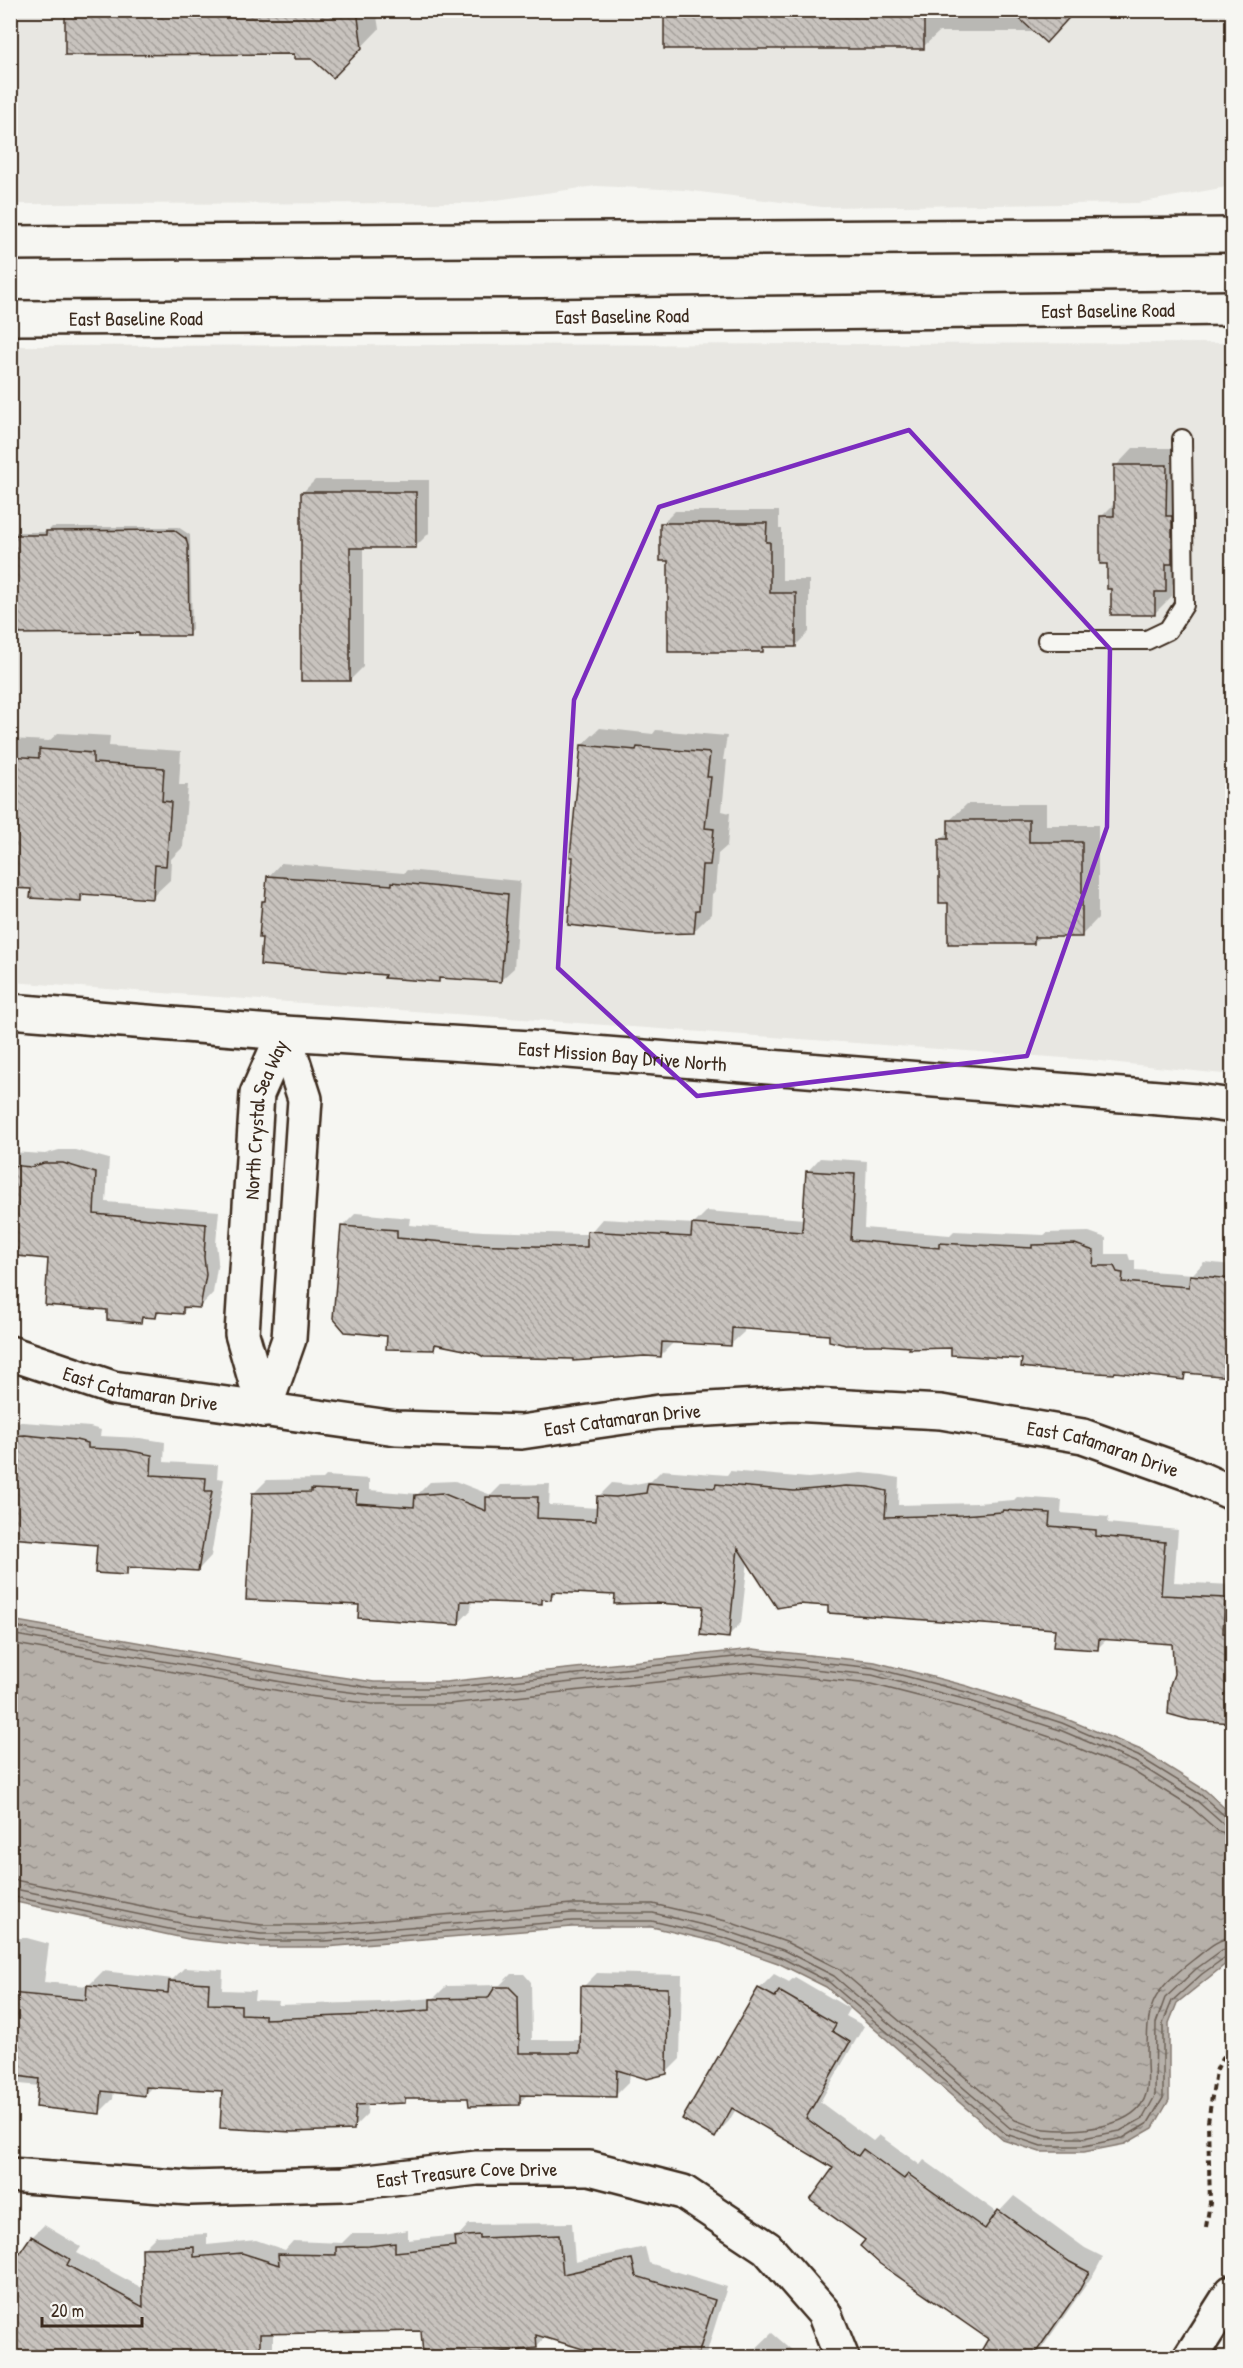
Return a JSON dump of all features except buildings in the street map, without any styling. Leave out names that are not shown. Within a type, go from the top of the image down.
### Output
[{"type":"street","points":[[10,243],[1233,236]]},
{"type":"street","name":"East Baseline Road","points":[[10,318],[542,316],[1233,308]]},
{"type":"street","name":"East Mission Bay Drive North","points":[[10,1011],[284,1033],[531,1048],[1197,1101],[1233,1106]]},
{"type":"street","name":"North Crystal Sea Way","points":[[264,1410],[242,1334],[257,1094],[284,1033]]},
{"type":"street","name":"North Crystal Sea Way","points":[[264,1410],[289,1339],[305,1099],[284,1033]]},
{"type":"street","name":"East Catamaran Drive","points":[[10,1353],[113,1388],[396,1428],[521,1432],[659,1412],[792,1404],[941,1412],[1083,1436],[1187,1473],[1233,1493]]},
{"type":"street","name":"East Treasure Cove Drive","points":[[10,2175],[190,2188],[343,2184],[477,2168],[590,2168],[683,2192],[767,2248],[824,2313],[842,2358]]},
{"type":"street","points":[[1190,2358],[1233,2292]]},
{"type":"lane","points":[[1047,640],[1148,640],[1168,630],[1184,605],[1182,439]]},
{"type":"path","points":[[1206,2227],[1210,2203],[1208,2122],[1216,2071],[1233,2037]]},
{"type":"highlighted area","points":[[909,430],[1110,649],[1107,827],[1027,1056],[697,1096],[558,968],[574,700],[659,507]]},
{"type":"shaded area","points":[[10,11],[1232,11],[1232,186],[1138,203],[822,207],[684,190],[596,186],[475,203],[11,204]]},
{"type":"shaded area","points":[[1232,343],[1232,1075],[1091,1060],[11,982],[10,346]]},
{"type":"water","points":[[11,1620],[374,1682],[446,1682],[753,1649],[875,1662],[967,1686],[1064,1718],[1141,1750],[1205,1790],[1232,1815],[1232,1959],[1177,2003],[1169,2023],[1169,2100],[1153,2128],[1125,2144],[1084,2152],[1040,2152],[1003,2140],[826,1987],[778,1963],[721,1943],[652,1927],[572,1927],[325,1947],[261,1947],[188,1939],[11,1901]]}]
